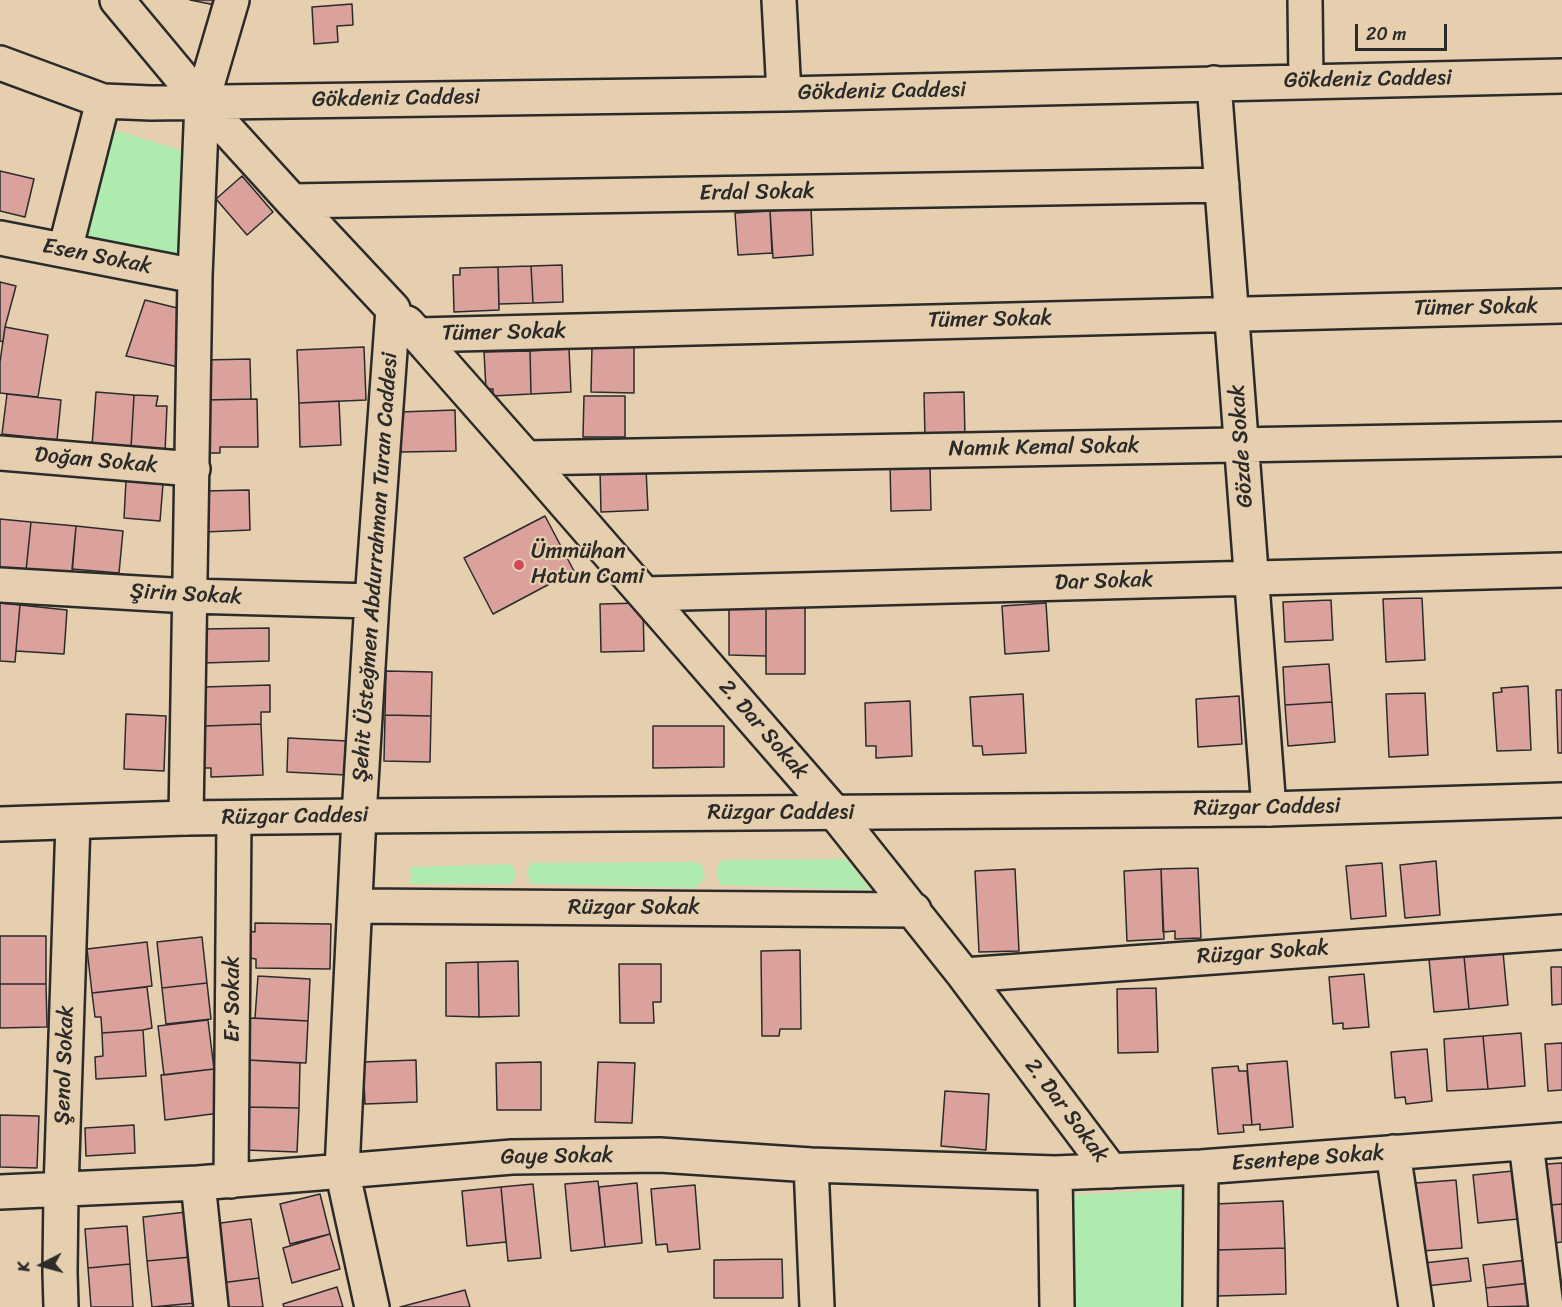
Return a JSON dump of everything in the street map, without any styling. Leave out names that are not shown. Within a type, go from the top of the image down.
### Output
[{"type":"street","points":[[117,0],[202,102],[393,309]]},
{"type":"street","points":[[186,818],[195,276],[202,102],[231,0]]},
{"type":"street","points":[[779,0],[784,94]]},
{"type":"street","points":[[1305,0],[1306,81]]},
{"type":"street","name":"Gökdeniz Caddesi","points":[[0,63],[103,101],[151,103],[784,94],[1562,76]]},
{"type":"street","name":"Gözde Sokak","points":[[1214,83],[1269,809]]},
{"type":"street","points":[[65,250],[103,101]]},
{"type":"street","name":"Erdal Sokak","points":[[292,201],[1222,185]]},
{"type":"street","name":"Esen Sokak","points":[[0,237],[195,276]]},
{"type":"street","name":"Tümer Sokak","points":[[418,335],[1562,306]]},
{"type":"street","name":"2. Dar Sokak","points":[[393,309],[835,813],[914,910],[1111,1170]]},
{"type":"street","name":"Şehit Üsteğmen Abdurrahman Turan Caddesi","points":[[372,1307],[342,1170],[359,816],[393,309]]},
{"type":"street","name":"Namık Kemal Sokak","points":[[526,458],[1562,439]]},
{"type":"street","name":"Doğan Sokak","points":[[0,453],[192,469]]},
{"type":"street","name":"Dar Sokak","points":[[645,594],[1562,570]]},
{"type":"street","name":"Şirin Sokak","points":[[0,585],[189,596],[372,601]]},
{"type":"street","name":"Rüzgar Caddesi","points":[[0,824],[186,818],[1269,809],[1562,800]]},
{"type":"street","name":"Er Sokak","points":[[231,1181],[234,818]]},
{"type":"street","name":"Şenol Sokak","points":[[61,1307],[61,1190],[74,822]]},
{"type":"street","name":"Rüzgar Sokak","points":[[355,906],[914,910]]},
{"type":"street","name":"Rüzgar Sokak","points":[[964,975],[1562,932]]},
{"type":"street","name":"Esentepe Sokak","points":[[1055,1173],[1201,1167],[1562,1140]]},
{"type":"street","points":[[1526,1143],[1546,1307]]},
{"type":"street","points":[[1393,1152],[1416,1307]]},
{"type":"street","name":"Gaye Sokak","points":[[0,1192],[231,1181],[513,1157],[660,1155],[811,1165],[1055,1173]]},
{"type":"street","points":[[811,1165],[817,1307]]},
{"type":"street","points":[[1200,1307],[1201,1167]]},
{"type":"street","points":[[1055,1173],[1057,1307]]},
{"type":"street","points":[[198,1183],[212,1307]]},
{"type":"green space","points":[[109,128],[183,151],[185,165],[179,251],[171,258],[82,239]]},
{"type":"green space","points":[[847,859],[870,890],[720,885],[716,872],[721,860]]},
{"type":"green space","points":[[694,862],[702,864],[705,878],[696,888],[531,884],[527,873],[530,863]]},
{"type":"green space","points":[[509,864],[516,869],[516,877],[512,884],[410,884],[411,867]]},
{"type":"green space","points":[[1190,1189],[1189,1307],[1072,1307],[1067,1195]]},
{"type":"building","points":[[190,0],[216,0],[215,5]]},
{"type":"building","points":[[352,4],[353,25],[337,26],[338,42],[314,44],[312,7]]},
{"type":"building","points":[[0,171],[34,179],[25,217],[0,211]]},
{"type":"building","points":[[242,176],[273,212],[247,235],[216,199]]},
{"type":"building","points":[[811,208],[813,255],[773,258],[770,211]]},
{"type":"building","points":[[770,211],[772,253],[738,255],[735,213]]},
{"type":"building","points":[[562,265],[563,302],[533,303],[531,266]]},
{"type":"building","points":[[531,266],[533,303],[499,304],[498,267]]},
{"type":"building","points":[[498,267],[499,310],[454,312],[453,275],[460,275],[460,268]]},
{"type":"building","points":[[0,282],[16,286],[3,342],[0,341]]},
{"type":"building","points":[[145,300],[181,309],[179,367],[126,356]]},
{"type":"building","points":[[5,327],[48,335],[38,397],[0,393],[0,362]]},
{"type":"building","points":[[592,346],[634,347],[634,393],[591,392]]},
{"type":"building","points":[[364,347],[366,400],[299,403],[297,350]]},
{"type":"building","points":[[569,349],[571,392],[531,394],[530,351]]},
{"type":"building","points":[[530,351],[531,394],[493,396],[493,389],[486,389],[484,352]]},
{"type":"building","points":[[250,359],[251,399],[205,400],[204,360]]},
{"type":"building","points":[[96,392],[134,395],[131,448],[92,446]]},
{"type":"building","points":[[964,392],[965,438],[925,438],[924,393]]},
{"type":"building","points":[[7,394],[61,400],[57,440],[2,434]]},
{"type":"building","points":[[134,395],[158,396],[156,406],[167,406],[165,453],[131,448]]},
{"type":"building","points":[[584,396],[625,396],[625,437],[583,437]]},
{"type":"building","points":[[257,399],[258,447],[220,447],[220,453],[206,453],[205,400]]},
{"type":"building","points":[[339,401],[341,445],[300,447],[299,403]]},
{"type":"building","points":[[455,410],[456,451],[401,452],[400,412]]},
{"type":"building","points":[[890,465],[930,465],[931,510],[891,511]]},
{"type":"building","points":[[646,469],[648,510],[601,512],[600,470]]},
{"type":"building","points":[[126,481],[163,484],[160,521],[124,518]]},
{"type":"building","points":[[249,490],[250,530],[205,532],[203,491]]},
{"type":"building","name":"Ümmühan Hatun Cami","points":[[545,516],[574,571],[493,614],[464,558]]},
{"type":"building","points":[[0,519],[31,522],[26,571],[0,568]]},
{"type":"building","points":[[31,522],[76,526],[72,575],[26,571]]},
{"type":"building","points":[[76,526],[123,531],[119,573],[72,569]]},
{"type":"building","points":[[1422,598],[1425,660],[1386,662],[1383,599]]},
{"type":"building","points":[[1331,600],[1333,640],[1285,642],[1283,602]]},
{"type":"building","points":[[0,603],[20,605],[15,662],[0,661]]},
{"type":"building","points":[[643,603],[644,651],[601,652],[600,604]]},
{"type":"building","points":[[1046,603],[1049,651],[1005,654],[1002,606]]},
{"type":"building","points":[[20,605],[67,610],[64,654],[16,651]]},
{"type":"building","points":[[766,607],[766,656],[729,655],[729,608]]},
{"type":"building","points":[[766,607],[805,607],[805,674],[766,674]]},
{"type":"building","points":[[269,628],[269,661],[202,663],[201,629]]},
{"type":"building","points":[[1329,664],[1332,702],[1285,705],[1283,667]]},
{"type":"building","points":[[386,671],[432,672],[431,716],[385,715]]},
{"type":"building","points":[[270,685],[270,712],[261,712],[261,724],[204,726],[203,687]]},
{"type":"building","points":[[1528,686],[1531,750],[1497,751],[1493,693],[1502,692],[1501,688]]},
{"type":"building","points":[[1556,690],[1562,690],[1562,753],[1558,753]]},
{"type":"building","points":[[1425,693],[1428,755],[1389,757],[1386,694]]},
{"type":"building","points":[[1023,694],[1026,753],[983,755],[982,746],[973,746],[970,697]]},
{"type":"building","points":[[1239,696],[1242,744],[1198,747],[1196,699]]},
{"type":"building","points":[[910,701],[912,756],[876,758],[876,746],[866,746],[865,703]]},
{"type":"building","points":[[1332,702],[1335,742],[1288,746],[1285,705]]},
{"type":"building","points":[[126,714],[166,716],[164,771],[124,769]]},
{"type":"building","points":[[385,715],[431,716],[430,762],[384,761]]},
{"type":"building","points":[[261,724],[263,775],[211,777],[211,768],[204,768],[204,726]]},
{"type":"building","points":[[653,726],[724,726],[724,767],[653,768]]},
{"type":"building","points":[[288,738],[348,741],[346,775],[287,772]]},
{"type":"building","points":[[1436,861],[1440,915],[1405,918],[1400,865]]},
{"type":"building","points":[[1382,863],[1386,916],[1351,919],[1346,866]]},
{"type":"building","points":[[1198,868],[1201,938],[1175,939],[1175,931],[1163,932],[1161,869]]},
{"type":"building","points":[[1015,869],[1019,951],[979,952],[975,871]]},
{"type":"building","points":[[1161,869],[1164,939],[1127,941],[1124,871]]},
{"type":"building","points":[[255,923],[331,924],[330,969],[256,968],[256,959],[249,958],[249,931],[255,932]]},
{"type":"building","points":[[0,936],[46,936],[46,984],[0,984]]},
{"type":"building","points":[[202,937],[207,983],[162,988],[157,942]]},
{"type":"building","points":[[147,942],[152,986],[92,993],[87,949]]},
{"type":"building","points":[[800,950],[801,1029],[780,1029],[779,1036],[762,1036],[761,951]]},
{"type":"building","points":[[1503,952],[1508,1005],[1469,1009],[1464,956]]},
{"type":"building","points":[[1464,956],[1469,1009],[1434,1012],[1429,959]]},
{"type":"building","points":[[518,961],[519,1016],[479,1017],[478,962]]},
{"type":"building","points":[[478,962],[479,1017],[446,1016],[446,963]]},
{"type":"building","points":[[619,964],[661,964],[661,1002],[653,1002],[654,1023],[620,1023]]},
{"type":"building","points":[[1551,967],[1562,967],[1562,1004],[1552,1005]]},
{"type":"building","points":[[1364,974],[1369,1027],[1343,1029],[1343,1023],[1333,1024],[1329,977]]},
{"type":"building","points":[[258,976],[310,979],[308,1021],[255,1018]]},
{"type":"building","points":[[207,983],[211,1019],[166,1024],[162,988]]},
{"type":"building","points":[[0,984],[46,984],[47,1027],[0,1028]]},
{"type":"building","points":[[147,987],[152,1028],[102,1033],[101,1017],[95,1017],[92,993]]},
{"type":"building","points":[[1156,988],[1158,1052],[1118,1053],[1117,989]]},
{"type":"building","points":[[250,1018],[308,1021],[306,1063],[248,1060]]},
{"type":"building","points":[[208,1020],[214,1069],[164,1075],[158,1026]]},
{"type":"building","points":[[143,1030],[146,1076],[96,1079],[95,1057],[103,1056],[102,1033]]},
{"type":"building","points":[[1521,1033],[1525,1086],[1488,1089],[1483,1036]]},
{"type":"building","points":[[1483,1036],[1488,1089],[1447,1091],[1444,1039]]},
{"type":"building","points":[[1562,1043],[1562,1090],[1548,1091],[1545,1044]]},
{"type":"building","points":[[1427,1049],[1432,1101],[1406,1104],[1405,1097],[1395,1098],[1391,1052]]},
{"type":"building","points":[[248,1060],[300,1063],[299,1108],[247,1107]]},
{"type":"building","points":[[416,1060],[417,1102],[365,1104],[363,1062]]},
{"type":"building","points":[[1287,1061],[1293,1127],[1260,1130],[1260,1124],[1252,1125],[1247,1064]]},
{"type":"building","points":[[541,1062],[541,1110],[497,1110],[496,1063]]},
{"type":"building","points":[[598,1062],[635,1063],[632,1123],[595,1122]]},
{"type":"building","points":[[1238,1066],[1239,1071],[1247,1071],[1252,1125],[1243,1125],[1244,1132],[1218,1134],[1212,1068]]},
{"type":"building","points":[[214,1069],[220,1113],[165,1120],[161,1075]]},
{"type":"building","points":[[945,1091],[989,1094],[986,1150],[941,1146]]},
{"type":"building","points":[[247,1107],[299,1108],[297,1152],[245,1150]]},
{"type":"building","points":[[0,1115],[39,1116],[37,1168],[0,1167]]},
{"type":"building","points":[[134,1125],[135,1153],[86,1156],[85,1128]]},
{"type":"building","points":[[1562,1163],[1562,1204],[1551,1205],[1547,1164]]},
{"type":"building","points":[[1513,1171],[1518,1219],[1478,1223],[1473,1175]]},
{"type":"building","points":[[1456,1180],[1462,1248],[1422,1251],[1416,1183]]},
{"type":"building","points":[[598,1181],[605,1247],[571,1251],[565,1184]]},
{"type":"building","points":[[637,1183],[642,1243],[605,1247],[599,1187]]},
{"type":"building","points":[[533,1184],[541,1258],[508,1261],[501,1187]]},
{"type":"building","points":[[695,1185],[700,1249],[668,1252],[667,1244],[656,1245],[651,1189]]},
{"type":"building","points":[[501,1187],[506,1242],[467,1246],[462,1191]]},
{"type":"building","points":[[320,1194],[330,1234],[290,1244],[280,1204]]},
{"type":"building","points":[[1283,1201],[1285,1248],[1217,1250],[1215,1204]]},
{"type":"building","points":[[1562,1204],[1562,1242],[1554,1243],[1551,1205]]},
{"type":"building","points":[[186,1212],[191,1257],[147,1261],[143,1217]]},
{"type":"building","points":[[251,1219],[259,1278],[221,1283],[213,1224]]},
{"type":"building","points":[[127,1226],[130,1264],[88,1268],[85,1229]]},
{"type":"building","points":[[330,1234],[340,1269],[292,1283],[283,1248]]},
{"type":"building","points":[[1285,1248],[1286,1294],[1218,1296],[1217,1250]]},
{"type":"building","points":[[191,1257],[195,1303],[152,1307],[147,1261]]},
{"type":"building","points":[[1468,1258],[1471,1281],[1426,1286],[1424,1263]]},
{"type":"building","points":[[782,1259],[783,1298],[714,1298],[714,1260]]},
{"type":"building","points":[[1527,1260],[1530,1283],[1486,1288],[1483,1265]]},
{"type":"building","points":[[130,1264],[133,1307],[91,1307],[88,1268]]},
{"type":"building","points":[[259,1278],[263,1307],[224,1307],[221,1283]]},
{"type":"building","points":[[1530,1283],[1532,1306],[1488,1307],[1486,1288]]},
{"type":"building","points":[[337,1287],[343,1307],[284,1307],[283,1304]]},
{"type":"building","points":[[465,1290],[470,1307],[400,1307]]},
{"type":"building","points":[[195,1303],[195,1307],[153,1307]]},
{"type":"place","name":"Ümmühan Hatun Cami","points":[[519,565]]}]
